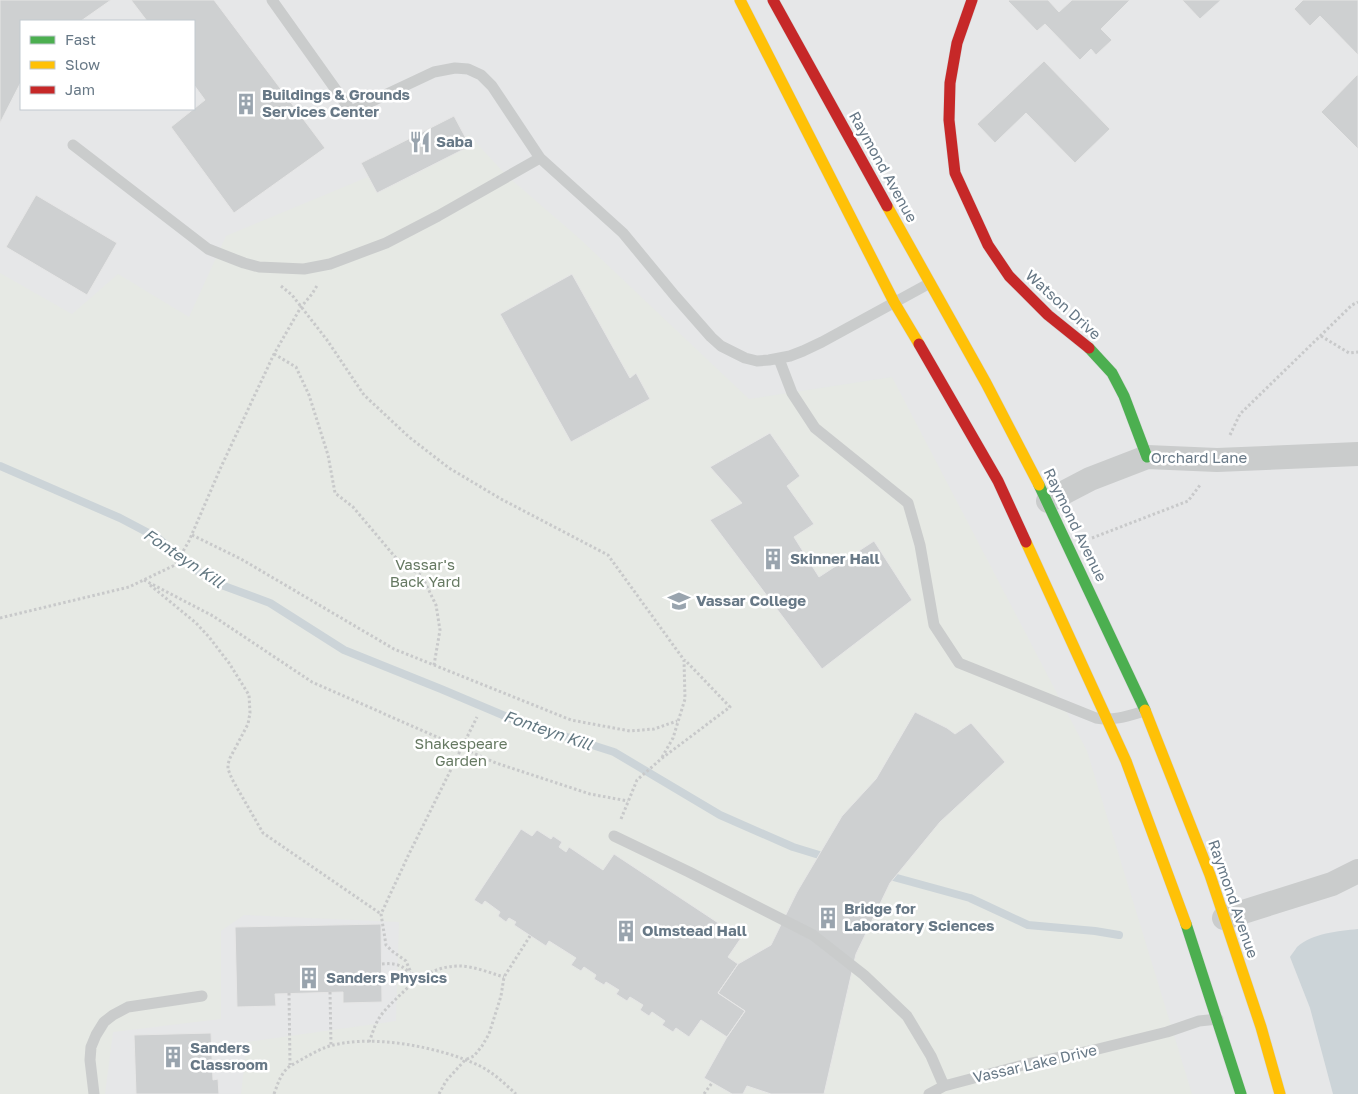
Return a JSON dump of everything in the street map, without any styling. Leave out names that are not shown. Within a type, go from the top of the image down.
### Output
[{"type":"main road","points":[[740,0],[894,302],[998,481],[1126,761],[1190,934],[1240,1094]]},
{"type":"main road","name":"Raymond Avenue","points":[[773,0],[986,383],[1048,501],[1145,711],[1210,875],[1261,1027],[1280,1094]]},
{"type":"main road","name":"Watson Drive","points":[[972,0],[956,43],[950,83],[949,120],[955,173],[988,245],[1009,276],[1048,315],[1089,348],[1112,373],[1124,396],[1147,457]]},
{"type":"street","name":"Orchard Lane","points":[[1048,501],[1090,479],[1147,457],[1217,460],[1358,454]]},
{"type":"street","points":[[1224,918],[1332,884],[1358,871]]},
{"type":"lane","points":[[272,0],[351,111],[434,72],[455,68],[468,69],[481,75],[492,86],[540,158],[623,233],[700,326],[721,346],[732,353],[750,360],[769,360],[779,359],[803,351],[930,283]]},
{"type":"lane","points":[[73,145],[208,249],[259,267],[304,269],[330,264],[386,243],[540,158]]},
{"type":"lane","points":[[779,359],[792,393],[815,428],[908,503],[920,545],[934,625],[959,663],[1096,718],[1107,720],[1122,718],[1145,711]]},
{"type":"lane","points":[[614,836],[813,935],[864,975],[907,1016],[930,1056],[944,1086]]},
{"type":"lane","points":[[94,1094],[90,1060],[91,1046],[104,1022],[128,1007],[202,996]]},
{"type":"lane","name":"Vassar Lake Drive","points":[[929,1094],[944,1086],[1023,1065],[1167,1032],[1199,1021],[1218,1019]]},
{"type":"path","points":[[0,618],[129,587],[175,565],[192,535],[221,467],[274,354],[301,307],[312,294],[330,264]]},
{"type":"path","points":[[259,267],[292,295],[327,340],[364,395],[409,437],[449,468],[501,499],[608,555],[684,660],[730,707],[637,780],[614,836]]},
{"type":"path","points":[[1229,439],[1240,414],[1352,305],[1358,302]]},
{"type":"path","points":[[1321,335],[1348,353],[1358,352]]},
{"type":"path","points":[[274,354],[296,368],[309,395],[328,455],[335,493],[353,507],[396,558],[422,576],[436,605],[440,630],[434,665]]},
{"type":"path","points":[[1091,538],[1188,501],[1200,485]]},
{"type":"path","points":[[192,535],[240,559],[394,649],[571,720],[630,731],[654,729],[678,721]]},
{"type":"path","points":[[144,580],[213,616],[312,682],[496,763],[590,794],[628,801]]},
{"type":"path","points":[[144,580],[196,623],[209,637],[229,663],[249,695],[250,713],[248,724],[230,758],[228,769],[232,780],[263,833],[381,914]]},
{"type":"path","points":[[662,759],[673,738],[685,699],[684,660]]},
{"type":"path","points":[[412,975],[406,961],[392,952],[386,945],[381,914],[477,717]]},
{"type":"path","points":[[438,1094],[446,1080],[465,1060],[474,1056],[489,1034],[501,996],[504,977],[530,936]]},
{"type":"path","points":[[382,964],[397,964],[404,967],[417,980]]},
{"type":"path","points":[[370,1042],[377,1021],[387,1008],[417,980],[434,970],[446,967],[472,967],[504,977]]},
{"type":"path","points":[[330,992],[331,1046]]},
{"type":"path","points":[[289,993],[290,1066]]},
{"type":"path","points":[[274,1094],[279,1079],[287,1068],[310,1055],[331,1046],[370,1042],[395,1043],[418,1047],[465,1060],[482,1067],[497,1077],[516,1094]]},
{"type":"path","points":[[704,1094],[712,1083]]},
{"type":"shaded area","name":"Vassar College","points":[[0,0],[1358,0],[1358,1094],[0,1094]]},
{"type":"shaded area","points":[[1358,929],[1358,1094],[1333,1094],[1310,1008],[1290,957],[1297,947],[1310,939],[1326,933]]},
{"type":"green space","name":"Vassar's Back Yard","points":[[469,135],[507,176],[580,239],[749,399],[892,377],[1087,751],[1192,1094],[241,1094],[247,1042],[396,1021],[399,922],[244,915],[221,931],[221,1019],[113,1032],[105,1094],[0,1094],[0,273],[72,314],[118,274],[189,317],[226,236]]},
{"type":"building","points":[[0,0],[111,0],[82,20],[20,20],[20,84],[0,123]]},
{"type":"building","name":"Buildings & Grounds Services Center","points":[[131,0],[214,0],[325,148],[234,213],[171,127],[195,110],[205,100],[195,86],[195,20],[146,20]]},
{"type":"building","points":[[1009,0],[1048,0],[1059,12],[1072,0],[1130,0],[1101,29],[1112,40],[1096,55],[1091,49],[1080,60],[1045,24],[1037,31]]},
{"type":"building","points":[[1182,0],[1221,0],[1200,19]]},
{"type":"building","points":[[1303,0],[1358,0],[1358,55],[1320,16],[1310,26],[1294,9]]},
{"type":"building","points":[[1044,61],[1110,129],[1075,163],[1026,113],[995,143],[977,124]]},
{"type":"building","points":[[1358,75],[1358,149],[1321,112]]},
{"type":"building","points":[[454,116],[470,146],[377,193],[361,163]]},
{"type":"building","points":[[36,195],[117,243],[87,295],[6,247]]},
{"type":"building","points":[[572,274],[630,378],[636,373],[650,399],[571,442],[500,314]]},
{"type":"building","name":"Skinner Hall","points":[[770,433],[800,476],[787,486],[814,524],[794,537],[819,577],[874,541],[912,600],[822,669],[710,520],[742,503],[710,467]]},
{"type":"building","name":"Bridge for Laboratory Sciences","points":[[915,712],[955,734],[971,723],[1005,762],[940,822],[890,883],[856,954],[824,1094],[771,1094],[747,1086],[743,1094],[732,1094],[704,1078],[727,1037],[745,1011],[718,993],[738,964],[771,945],[797,892],[842,816],[876,779]]},
{"type":"building","name":"Olmstead Hall","points":[[521,829],[532,836],[537,830],[551,839],[553,836],[562,842],[559,847],[566,852],[569,847],[603,870],[614,854],[741,938],[728,957],[738,964],[718,993],[745,1011],[727,1037],[701,1020],[689,1037],[676,1028],[673,1032],[662,1025],[665,1021],[652,1012],[649,1016],[640,1010],[643,1005],[630,997],[627,1001],[616,994],[619,990],[606,982],[604,985],[594,979],[596,975],[584,967],[581,971],[571,965],[576,958],[549,941],[546,946],[514,925],[516,922],[509,918],[506,922],[498,916],[500,912],[485,901],[482,905],[474,900]]},
{"type":"building","name":"Sanders Physics","points":[[381,924],[382,1002],[343,1003],[343,992],[275,994],[276,1006],[237,1007],[235,927]]},
{"type":"building","name":"Sanders Classroom","points":[[211,1033],[213,1080],[218,1079],[219,1094],[136,1094],[134,1035]]},
{"type":"waterway","name":"Fonteyn Kill","points":[[0,466],[120,518],[158,538],[191,567],[216,583],[270,603],[344,650],[517,721],[614,752],[720,815],[793,847],[829,858]]},
{"type":"waterway","name":"Fonteyn Kill","points":[[886,875],[970,898],[1028,925],[1119,935]]},
{"type":"traffic: fast","points":[[1089,348],[1112,373],[1124,396],[1147,457]]},
{"type":"traffic: fast","points":[[1039,485],[1145,710]]},
{"type":"traffic: fast","points":[[1186,924],[1241,1094]]},
{"type":"traffic: slow","points":[[740,0],[894,302],[919,344]]},
{"type":"traffic: slow","points":[[887,206],[986,383],[1039,485]]},
{"type":"traffic: slow","points":[[1026,542],[1126,761],[1186,924]]},
{"type":"traffic: slow","points":[[1145,710],[1210,875],[1261,1027],[1280,1094]]},
{"type":"traffic: jam","points":[[773,0],[887,206]]},
{"type":"traffic: jam","points":[[972,0],[957,43],[950,83],[949,120],[955,173],[988,245],[1009,276],[1048,315],[1089,348]]},
{"type":"traffic: jam","points":[[919,344],[998,481],[1026,542]]},
{"type":"place","name":"Buildings & Grounds Services Center","points":[[246,104]]},
{"type":"place","name":"Saba","points":[[420,142]]},
{"type":"place","name":"Skinner Hall","points":[[773,559]]},
{"type":"place","name":"Vassar College","points":[[679,601]]},
{"type":"place","name":"Bridge for Laboratory Sciences","points":[[828,918]]},
{"type":"place","name":"Olmstead Hall","points":[[626,931]]},
{"type":"place","name":"Sanders Physics","points":[[309,978]]},
{"type":"place","name":"Sanders Classroom","points":[[173,1057]]},
{"type":"park label","name":"Shakespeare Garden","points":[[461,752]]}]
